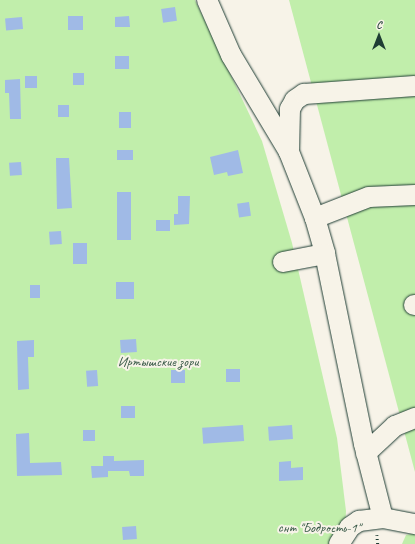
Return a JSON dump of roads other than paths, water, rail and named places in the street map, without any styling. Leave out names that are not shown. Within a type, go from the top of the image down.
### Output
[{"type":"street","points":[[207,0],[231,55],[289,152],[315,218],[325,254],[366,453],[383,518]]},
{"type":"street","points":[[289,152],[290,109],[295,100],[304,94],[415,86]]},
{"type":"street","points":[[315,218],[369,197],[415,195]]},
{"type":"street","points":[[283,262],[325,254]]},
{"type":"street","points":[[366,453],[395,426],[415,418]]},
{"type":"street","points":[[339,544],[350,527],[358,521],[383,518],[415,524]]},
{"type":"park label","name":"Иртышские зори","points":[[158,362]]},
{"type":"park label","name":"снт \"Бодрость-1\"","points":[[319,528]]}]
